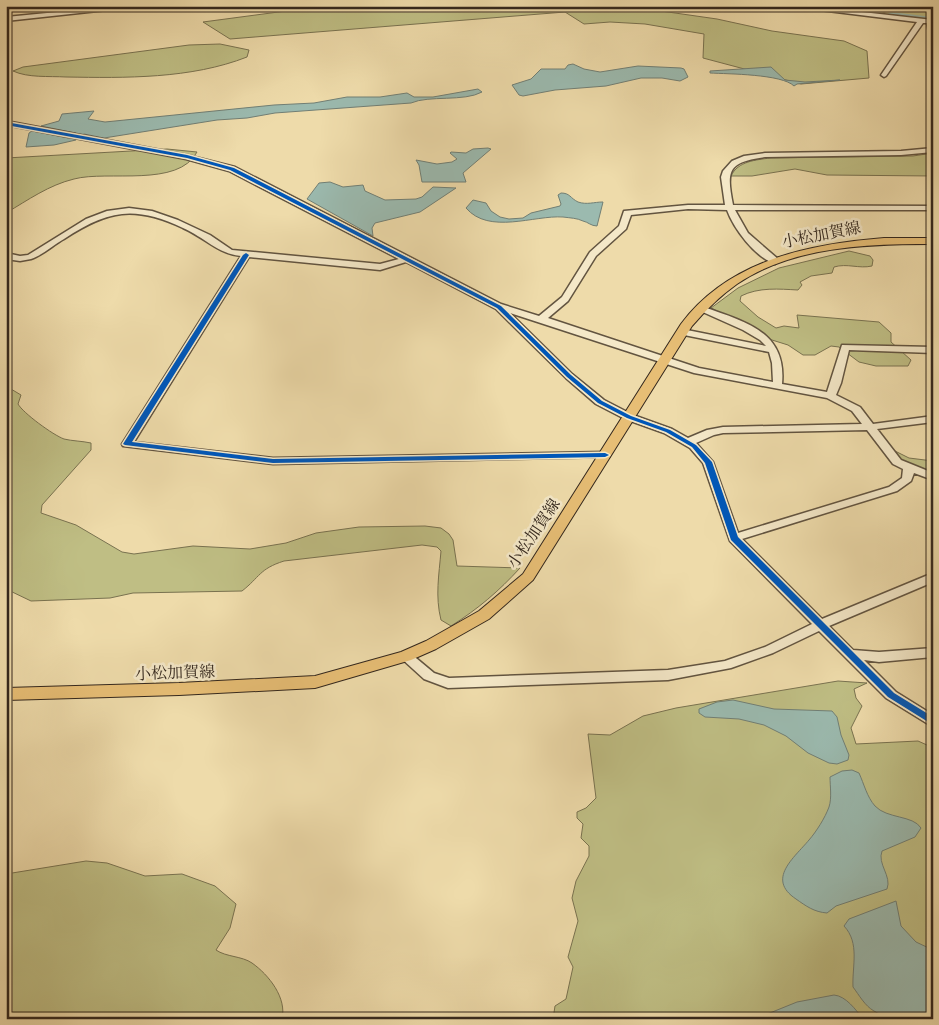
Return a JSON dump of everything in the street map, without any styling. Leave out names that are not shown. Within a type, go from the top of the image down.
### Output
[{"type":"main road","name":"小松加賀線","points":[[6,694],[179,689],[315,682],[406,656],[431,645],[484,615],[528,576],[682,332],[701,310],[737,279],[775,261],[814,251],[892,240],[933,241]]},
{"type":"street","points":[[6,19],[141,6]]},
{"type":"street","points":[[790,6],[931,22],[933,38]]},
{"type":"street","points":[[868,6],[884,10],[906,6]]},
{"type":"street","points":[[884,75],[921,21]]},
{"type":"street","points":[[6,123],[187,157],[232,169],[499,307],[716,376],[830,396],[856,409],[891,456],[898,462],[933,477]]},
{"type":"street","points":[[775,261],[746,238],[735,223],[730,207],[725,174],[732,165],[746,158],[765,155],[901,153],[933,150]]},
{"type":"street","points":[[541,319],[565,299],[593,254],[623,227],[627,213],[642,213],[676,207],[933,208]]},
{"type":"street","points":[[6,256],[28,257],[90,220],[116,212],[129,211],[151,213],[168,219],[209,238],[222,251],[246,255],[380,267],[407,259]]},
{"type":"street","points":[[246,255],[127,444],[273,461],[605,455]]},
{"type":"street","points":[[499,307],[588,393],[600,402],[629,417],[689,442],[708,462],[734,538],[891,695],[933,722]]},
{"type":"street","points":[[701,310],[759,335],[769,343],[777,362],[777,387]]},
{"type":"street","points":[[682,332],[772,350]]},
{"type":"street","points":[[830,396],[836,386],[845,347],[933,350]]},
{"type":"street","points":[[689,442],[711,432],[723,430],[871,427],[933,419]]},
{"type":"street","points":[[734,538],[893,489],[907,479],[909,468]]},
{"type":"street","points":[[406,656],[429,676],[448,683],[668,675],[726,666],[769,650],[820,625],[933,577]]},
{"type":"street","points":[[851,654],[879,657],[933,652]]},
{"type":"shaded area","points":[[348,6],[603,6],[647,9],[717,19],[772,31],[844,41],[867,51],[869,78],[801,84],[703,58],[704,34],[645,24],[610,22],[584,24],[565,12],[230,39],[203,22],[286,11]]},
{"type":"shaded area","points":[[801,6],[933,6],[933,20]]},
{"type":"shaded area","points":[[220,44],[249,50],[247,57],[203,70],[158,76],[46,77],[25,75],[13,71],[23,67],[189,45]]},
{"type":"shaded area","points":[[167,149],[197,152],[188,163],[175,170],[159,174],[74,179],[39,193],[6,213],[6,158]]},
{"type":"shaded area","points":[[933,153],[933,176],[827,175],[795,169],[752,176],[731,176],[743,164],[770,158],[913,156]]},
{"type":"shaded area","points":[[849,251],[870,256],[873,260],[872,266],[834,267],[832,273],[811,276],[800,282],[802,285],[798,290],[769,289],[755,291],[741,296],[740,301],[758,317],[776,328],[784,326],[799,328],[797,315],[879,322],[891,333],[891,342],[911,360],[908,366],[876,366],[859,362],[839,347],[831,346],[815,355],[803,355],[788,345],[772,340],[711,308],[738,288],[779,268]]},
{"type":"shaded area","points":[[6,386],[21,395],[18,404],[46,429],[64,439],[91,443],[91,450],[42,505],[41,513],[76,525],[122,552],[134,554],[193,546],[250,549],[286,543],[316,533],[359,527],[425,526],[441,528],[449,534],[453,540],[457,566],[520,568],[488,599],[451,626],[441,620],[439,611],[438,586],[441,551],[437,547],[422,545],[284,561],[264,570],[242,591],[133,593],[110,598],[31,601],[6,589]]},
{"type":"shaded area","points":[[895,451],[909,458],[933,461],[933,474],[901,462],[893,453]]},
{"type":"shaded area","points":[[838,681],[867,683],[854,689],[856,698],[862,706],[851,728],[856,744],[918,741],[927,745],[933,755],[933,1019],[553,1019],[555,1006],[566,999],[573,967],[568,957],[578,921],[572,898],[576,881],[589,856],[589,846],[581,838],[583,824],[577,818],[577,812],[586,808],[596,798],[588,734],[610,735],[643,716],[676,708]]},
{"type":"shaded area","points":[[86,861],[107,863],[145,876],[182,874],[215,886],[236,904],[230,928],[216,950],[248,961],[265,974],[279,995],[283,1011],[282,1019],[6,1019],[6,874]]},
{"type":"water","points":[[573,64],[584,69],[600,72],[638,66],[681,68],[684,69],[688,77],[680,81],[662,78],[641,78],[606,86],[555,90],[523,96],[519,95],[512,85],[531,79],[541,69],[565,69],[568,65]]},
{"type":"water","points":[[771,67],[785,80],[805,82],[840,80],[797,84],[794,86],[788,82],[767,77],[710,73],[710,71]]},
{"type":"water","points":[[478,89],[482,92],[466,97],[275,113],[104,138],[84,134],[75,138],[76,140],[54,145],[26,147],[29,133],[32,131],[68,138],[76,133],[41,126],[59,121],[62,114],[94,111],[88,119],[105,122],[274,105],[314,103],[347,97],[380,97],[407,93],[414,97],[433,97]]},
{"type":"water","points":[[473,149],[491,149],[463,173],[466,182],[422,182],[419,165],[416,160],[437,164],[452,162],[457,159],[451,152],[466,153]]},
{"type":"water","points":[[330,182],[343,187],[363,185],[365,191],[385,200],[416,199],[422,197],[433,187],[456,188],[420,212],[375,223],[372,228],[373,236],[307,199],[319,183]]},
{"type":"water","points":[[561,193],[581,203],[603,202],[597,226],[578,219],[563,217],[512,222],[487,221],[476,216],[466,208],[473,200],[486,203],[491,211],[500,217],[509,219],[523,218],[531,213],[560,206],[558,195]]},
{"type":"water","points":[[733,700],[774,709],[832,711],[837,717],[841,735],[849,755],[848,760],[837,764],[829,763],[808,753],[786,736],[764,725],[739,719],[705,717],[699,713],[699,709],[717,702]]},
{"type":"water","points":[[852,770],[859,773],[875,806],[886,813],[912,821],[921,828],[915,837],[882,851],[881,861],[888,879],[887,889],[836,906],[827,913],[814,910],[796,899],[787,891],[783,884],[783,876],[790,861],[815,833],[823,820],[829,807],[830,777],[842,771]]},
{"type":"water","points":[[896,901],[901,926],[916,942],[933,950],[933,1019],[903,1019],[881,1015],[862,1000],[853,987],[854,947],[849,933],[844,926],[849,919]]},
{"type":"water","points":[[834,995],[847,1001],[863,1019],[755,1019],[797,1002]]},
{"type":"waterway","points":[[891,15],[933,20]]},
{"type":"cycle path","points":[[6,123],[187,157],[232,169],[499,307],[569,376],[600,402],[629,417],[668,431],[694,446],[708,462],[734,538],[891,695],[933,722]]},
{"type":"cycle path","points":[[246,255],[127,444],[273,461],[605,455]]}]
